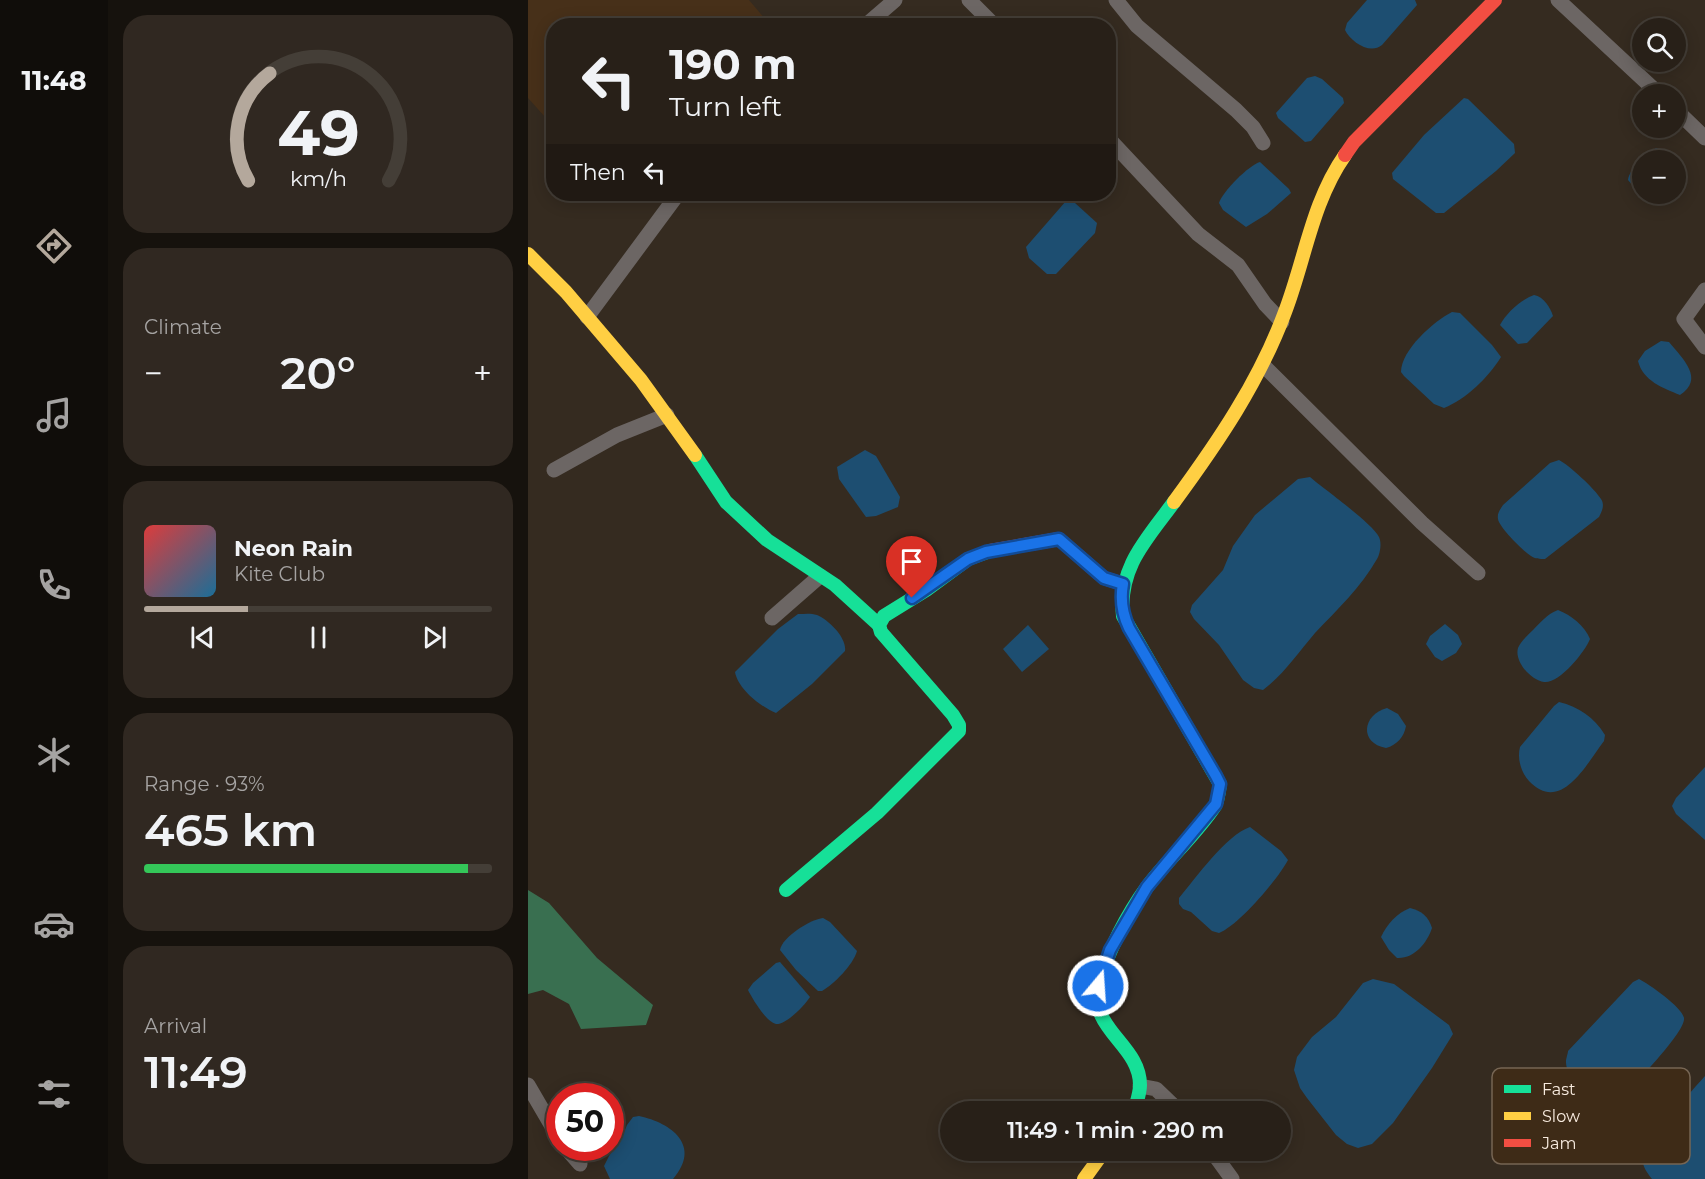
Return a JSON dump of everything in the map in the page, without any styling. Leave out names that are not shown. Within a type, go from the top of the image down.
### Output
[{"type":"main road","points":[[1137,1101],[1140,1086],[1137,1068],[1100,1016],[1097,1004],[1098,986],[1110,950],[1134,907],[1154,878],[1216,804],[1220,784],[1123,616],[1123,584],[1134,556],[1204,461],[1248,393],[1263,365],[1282,322],[1316,213],[1335,169],[1354,142],[1496,0]]},
{"type":"main road","points":[[528,254],[546,270],[641,380],[726,502],[767,540],[835,585],[879,625],[881,632],[953,715],[959,725],[959,732],[877,813],[786,890]]},
{"type":"main road","points":[[879,625],[884,616],[926,590],[968,559],[986,552],[1059,539],[1104,578],[1123,584]]},
{"type":"main road","points":[[1084,1179],[1097,1161]]},
{"type":"street","points":[[874,18],[895,0]]},
{"type":"street","points":[[969,0],[987,18]]},
{"type":"street","points":[[1116,0],[1137,26],[1253,126],[1263,143]]},
{"type":"street","points":[[1558,0],[1648,84]]},
{"type":"street","points":[[1686,120],[1705,138]]},
{"type":"street","points":[[1116,147],[1197,234],[1238,265],[1265,304],[1282,322]]},
{"type":"street","points":[[587,317],[673,201]]},
{"type":"street","points":[[1705,290],[1684,319],[1705,348]]},
{"type":"street","points":[[1263,365],[1422,523],[1478,573]]},
{"type":"street","points":[[554,470],[617,435],[667,415]]},
{"type":"street","points":[[772,618],[820,576]]},
{"type":"street","points":[[528,1085],[546,1116]]},
{"type":"street","points":[[1140,1086],[1156,1089],[1169,1101]]},
{"type":"street","points":[[1218,1161],[1232,1179]]},
{"type":"shaded area","points":[[528,0],[749,0],[764,18],[546,18],[546,118],[528,98]]},
{"type":"green space","points":[[528,890],[549,903],[597,958],[653,1005],[646,1025],[581,1029],[569,1004],[543,990],[528,994]]},
{"type":"water","points":[[1367,0],[1415,0],[1417,5],[1382,45],[1372,49],[1356,43],[1345,30],[1347,23]]},
{"type":"water","points":[[1315,76],[1322,79],[1343,98],[1344,103],[1311,141],[1305,142],[1278,118],[1276,113],[1307,78]]},
{"type":"water","points":[[1464,98],[1468,99],[1514,144],[1515,153],[1444,213],[1436,213],[1393,179],[1392,173],[1424,135]]},
{"type":"water","points":[[1260,162],[1291,193],[1267,214],[1246,227],[1223,210],[1219,203],[1236,180]]},
{"type":"water","points":[[1632,171],[1632,184],[1628,180]]},
{"type":"water","points":[[1066,201],[1075,203],[1097,223],[1095,233],[1056,274],[1047,274],[1029,258],[1026,247]]},
{"type":"water","points":[[1534,295],[1546,303],[1553,316],[1527,343],[1518,344],[1500,325],[1515,307]]},
{"type":"water","points":[[1452,312],[1460,313],[1501,357],[1476,387],[1444,408],[1434,404],[1401,372],[1402,363],[1412,346],[1436,322]]},
{"type":"water","points":[[1661,341],[1669,342],[1689,369],[1691,382],[1680,395],[1649,379],[1638,361],[1645,351]]},
{"type":"water","points":[[865,450],[876,456],[900,497],[898,507],[876,516],[866,517],[839,479],[837,467]]},
{"type":"water","points":[[1559,460],[1593,489],[1602,501],[1603,508],[1599,517],[1545,559],[1536,558],[1507,533],[1499,523],[1498,515],[1503,505],[1550,463]]},
{"type":"water","points":[[1310,477],[1375,531],[1380,539],[1379,554],[1356,589],[1271,684],[1263,690],[1254,688],[1243,680],[1219,645],[1190,612],[1192,605],[1223,570],[1233,546],[1255,515],[1298,479]]},
{"type":"water","points":[[1558,610],[1577,622],[1590,639],[1577,659],[1564,673],[1550,681],[1539,681],[1521,665],[1517,653],[1518,648],[1544,619]]},
{"type":"water","points":[[798,614],[815,614],[822,617],[840,635],[845,651],[812,684],[776,713],[745,691],[735,672],[778,629]]},
{"type":"water","points":[[1445,624],[1458,635],[1462,644],[1456,653],[1442,661],[1435,657],[1426,644],[1430,636]]},
{"type":"water","points":[[1028,625],[1049,649],[1022,672],[1003,649]]},
{"type":"water","points":[[1559,702],[1585,714],[1605,735],[1604,741],[1572,782],[1552,792],[1541,790],[1529,781],[1520,765],[1519,752],[1520,747]]},
{"type":"water","points":[[1387,708],[1398,714],[1406,726],[1399,740],[1386,748],[1371,741],[1367,729],[1372,716]]},
{"type":"water","points":[[1705,767],[1705,840],[1676,814],[1672,806],[1676,798]]},
{"type":"water","points":[[1250,827],[1281,851],[1288,860],[1267,889],[1237,921],[1219,933],[1212,931],[1191,912],[1183,909],[1179,904],[1179,898],[1221,848]]},
{"type":"water","points":[[1410,908],[1424,915],[1432,928],[1419,949],[1409,956],[1397,958],[1381,937],[1393,919]]},
{"type":"water","points":[[823,918],[830,922],[857,951],[852,962],[842,974],[827,988],[818,991],[796,970],[780,950],[786,940],[798,930]]},
{"type":"water","points":[[780,962],[810,997],[790,1018],[776,1024],[764,1014],[748,990],[753,983]]},
{"type":"water","points":[[1373,979],[1394,984],[1449,1025],[1453,1034],[1393,1123],[1372,1144],[1358,1148],[1347,1144],[1336,1135],[1300,1088],[1294,1070],[1297,1057],[1312,1037],[1336,1017],[1363,983]]},
{"type":"water","points":[[1639,979],[1672,1002],[1682,1013],[1684,1018],[1676,1036],[1648,1068],[1567,1068],[1568,1051],[1633,982]]},
{"type":"water","points":[[1705,1076],[1705,1179],[1652,1179],[1643,1164],[1690,1164],[1690,1093]]},
{"type":"water","points":[[639,1116],[662,1124],[679,1138],[684,1146],[685,1156],[673,1179],[610,1179],[604,1166],[606,1161],[624,1161],[624,1132],[633,1117]]},
{"type":"traffic: fast","points":[[695,455],[726,502],[767,540],[835,585],[879,625]]},
{"type":"traffic: fast","points":[[1137,1101],[1140,1088],[1138,1071],[1132,1058],[1100,1013],[1097,1000],[1099,984],[1113,946],[1133,909],[1147,887],[1215,806],[1220,784],[1123,616],[1125,583],[1136,554],[1174,502]]},
{"type":"traffic: fast","points":[[786,890],[877,813],[959,731],[959,725],[953,715],[881,632],[879,625],[884,616],[926,590],[968,559],[990,551]]},
{"type":"traffic: slow","points":[[1174,502],[1222,434],[1263,363],[1285,312],[1317,212],[1334,173],[1345,155]]},
{"type":"traffic: slow","points":[[528,254],[566,292],[641,380],[695,455]]},
{"type":"traffic: slow","points":[[1084,1179],[1097,1161]]},
{"type":"traffic: jam","points":[[1345,155],[1354,142],[1495,0]]},
{"type":"traffic: jam","points":[[990,551],[1059,539],[1104,578],[1123,584]]},
{"type":"route","points":[[912,598],[968,559],[986,552],[1059,539],[1104,578],[1123,584],[1121,594],[1123,616],[1220,784],[1216,804],[1167,860],[1122,928],[1110,950],[1098,986]]}]
